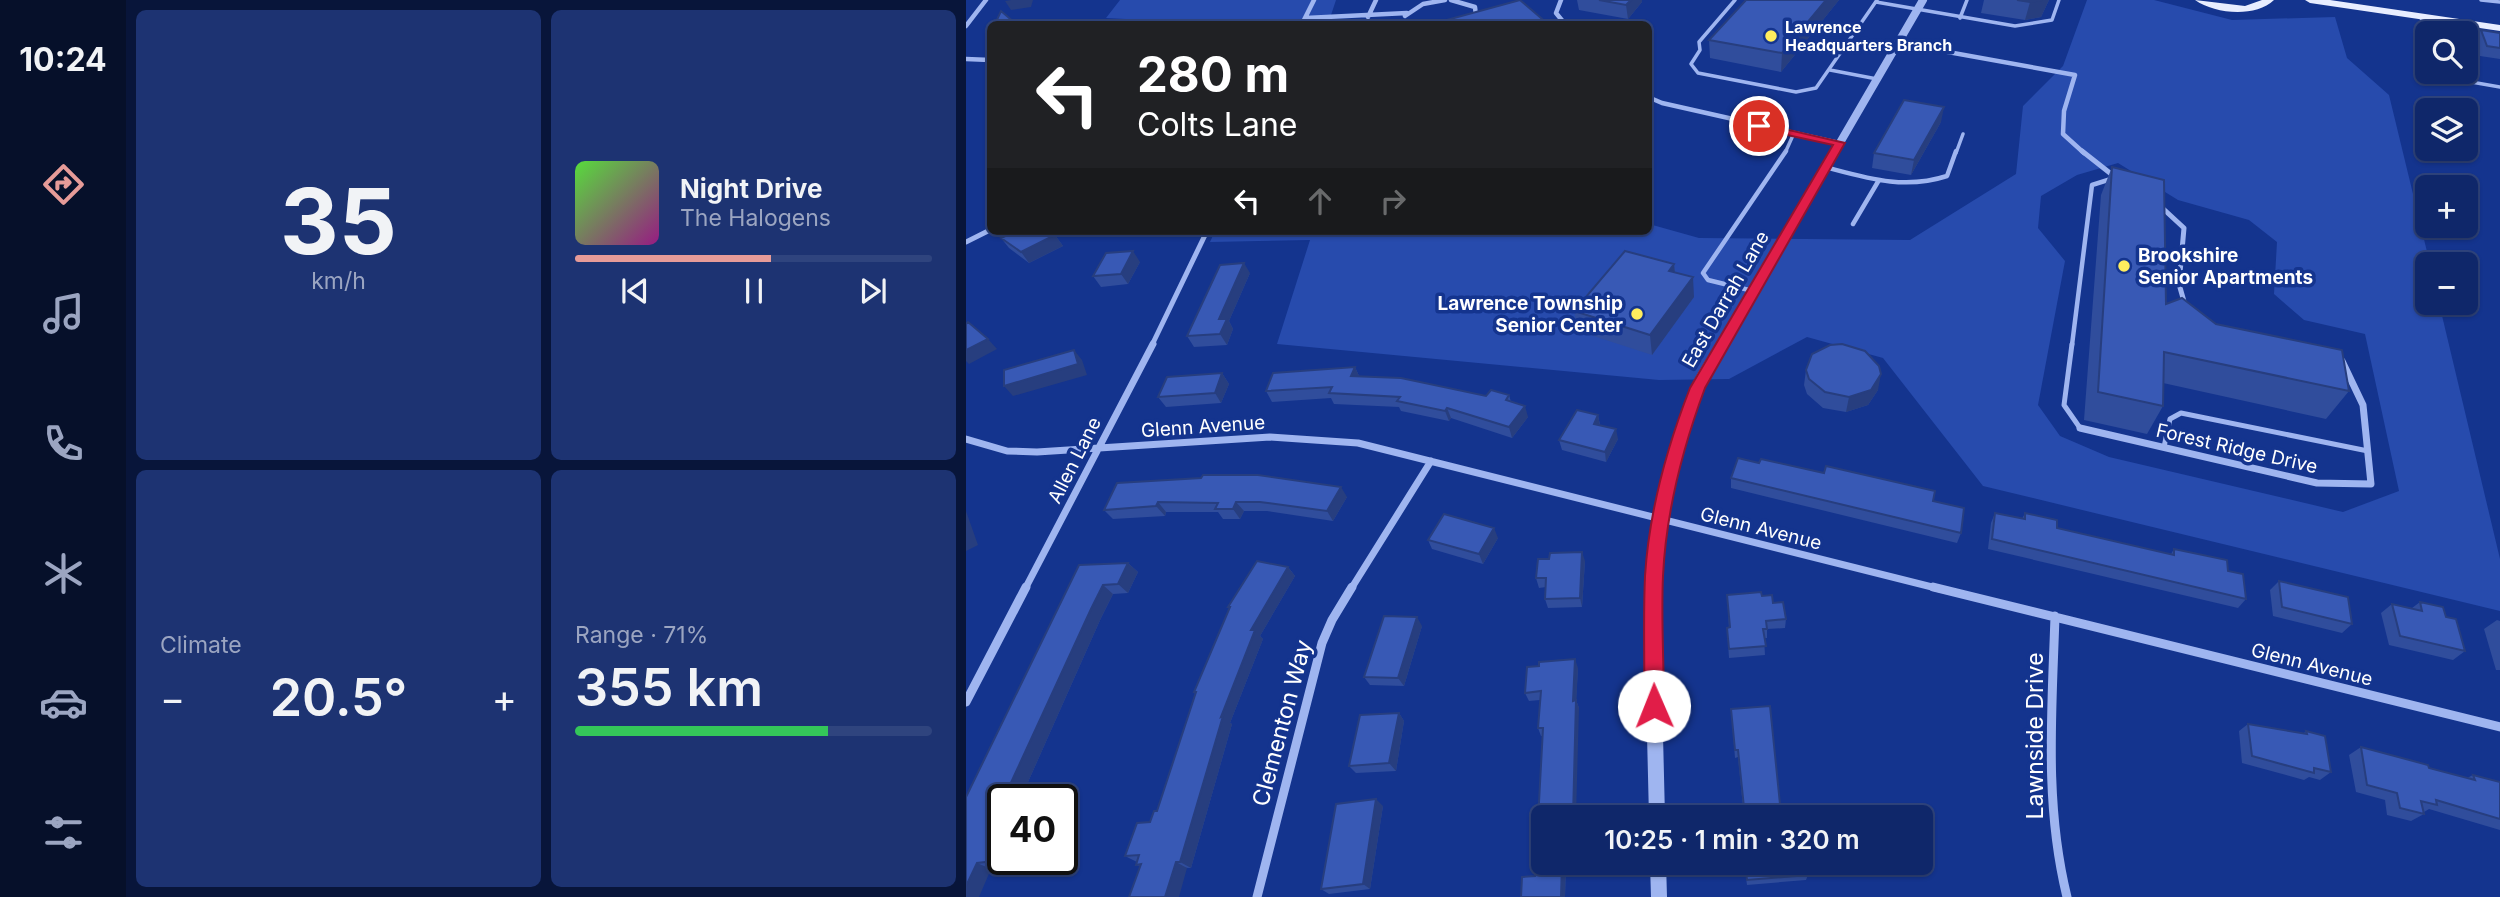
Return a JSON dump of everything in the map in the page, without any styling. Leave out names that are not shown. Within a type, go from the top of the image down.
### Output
[{"type":"main road","points":[[2200,0],[2218,6],[2242,8],[2261,6],[2269,0]]},
{"type":"main road","points":[[2310,0],[2421,16],[2436,21]]},
{"type":"main road","points":[[2362,0],[2500,21]]},
{"type":"main road","points":[[2478,28],[2500,28]]},
{"type":"street","points":[[966,26],[986,0]]},
{"type":"street","points":[[1304,21],[1314,0]]},
{"type":"street","points":[[1367,21],[1376,0]]},
{"type":"street","points":[[1306,18],[1407,13],[1423,4],[1445,0]]},
{"type":"street","points":[[1451,0],[1475,7],[1476,16],[1470,21]]},
{"type":"street","points":[[1561,0],[1556,13],[1563,21]]},
{"type":"street","name":"East Darrah Lane","points":[[1657,805],[1652,622],[1661,520],[1671,468],[1697,388],[1920,5]]},
{"type":"street","points":[[1406,21],[1407,13]]},
{"type":"street","points":[[1898,43],[2074,75],[2064,111],[2063,134],[2097,165],[2128,185]]},
{"type":"street","points":[[966,59],[987,60]]},
{"type":"street","points":[[1652,99],[1839,143]]},
{"type":"street","points":[[2151,200],[2184,228],[2179,284],[2188,315]]},
{"type":"street","points":[[966,242],[987,232]]},
{"type":"street","name":"Allen Lane","points":[[966,702],[1170,310],[1205,235]]},
{"type":"street","name":"Forest Ridge Drive","points":[[2080,428],[2317,483],[2371,484],[2363,405],[2340,357]]},
{"type":"street","name":"Glenn Avenue","points":[[966,439],[1007,451],[1037,453],[1270,437],[1318,438],[1377,447],[1661,520],[2500,727]]},
{"type":"street","name":"Clementon Way","points":[[1257,897],[1322,643],[1332,620],[1431,461]]},
{"type":"street","name":"Lawnside Drive","points":[[2055,617],[2051,780],[2053,827],[2067,897]]},
{"type":"street","points":[[1658,875],[1659,897]]},
{"type":"lane","points":[[1735,0],[1699,42],[1700,50],[1691,64],[1698,73],[1796,92],[1816,88],[1877,1],[1920,5],[1959,18],[2015,26],[2052,20],[2059,0]]},
{"type":"lane","points":[[1959,18],[1967,0]]},
{"type":"lane","points":[[2481,0],[2500,2]]},
{"type":"lane","points":[[2421,16],[2422,21]]},
{"type":"lane","points":[[2478,36],[2488,37]]},
{"type":"lane","points":[[1830,71],[1877,79]]},
{"type":"lane","points":[[2478,83],[2500,87]]},
{"type":"lane","points":[[1754,291],[1708,280],[1703,272],[1786,150],[1794,134]]},
{"type":"lane","points":[[1825,167],[1902,186],[1929,183],[1947,176],[1963,134]]},
{"type":"lane","points":[[2080,428],[2064,405],[2092,185],[2116,177]]},
{"type":"lane","points":[[1853,224],[1879,180]]},
{"type":"lane","points":[[2164,447],[2170,419],[2181,413],[2368,451]]},
{"type":"shaded area","points":[[1120,0],[1336,0],[1329,21],[1164,21],[1106,18]]},
{"type":"shaded area","points":[[2087,0],[2154,0],[2232,20],[2335,17],[2347,58],[2389,95],[2415,202],[2415,238],[2424,238],[2427,252],[2415,252],[2415,315],[2442,315],[2500,559],[2500,611],[1983,486],[1883,358],[1807,337],[1729,379],[1659,380],[1277,344],[1310,240],[1210,242],[1213,235],[1652,235],[1652,225],[1699,238],[1910,240],[2016,174],[2023,106],[2063,66]],"holes":[[[2118,163],[2178,200],[2249,220],[2277,242],[2274,294],[2304,320],[2365,334],[2399,491],[2343,512],[2109,457],[2060,436],[2038,405],[2065,261],[2038,228],[2041,196],[2077,175]]]},
{"type":"building","points":[[1520,0],[1544,21],[1443,21]]},
{"type":"building","points":[[1599,0],[1631,0],[1626,5]]},
{"type":"building","name":"Lawrence Headquarters Branch","points":[[1746,0],[1826,0],[1782,53],[1709,40]]},
{"type":"building","points":[[1001,11],[1013,21],[996,21]]},
{"type":"building","points":[[2481,30],[2500,33],[2500,48],[2487,46]]},
{"type":"building","points":[[1904,100],[1944,107],[1914,160],[1874,153]]},
{"type":"building","points":[[2112,167],[2164,180],[2166,304],[2182,298],[2216,324],[2342,350],[2349,391],[2164,352],[2163,406],[2098,392]]},
{"type":"building","points":[[1007,235],[1055,235],[1021,252],[1001,238]]},
{"type":"building","points":[[1133,251],[1121,274],[1093,276],[1106,253]]},
{"type":"building","points":[[1625,251],[1674,264],[1669,271],[1693,277],[1650,335],[1574,311]]},
{"type":"building","points":[[1244,263],[1219,319],[1227,319],[1220,334],[1187,336],[1220,265]]},
{"type":"building","points":[[968,322],[988,339],[966,350],[966,324]]},
{"type":"building","points":[[1842,344],[1865,351],[1879,366],[1881,374],[1871,390],[1849,397],[1825,392],[1809,379],[1806,370],[1812,354],[1830,345]]},
{"type":"building","points":[[1074,350],[1078,364],[1004,386],[1004,370]]},
{"type":"building","points":[[1355,367],[1351,376],[1401,378],[1486,396],[1491,390],[1509,395],[1506,400],[1525,406],[1509,427],[1447,408],[1445,411],[1397,401],[1400,397],[1329,393],[1332,387],[1266,391],[1273,373]]},
{"type":"building","points":[[1222,373],[1215,393],[1158,397],[1167,377]]},
{"type":"building","points":[[1577,410],[1598,415],[1594,424],[1616,429],[1605,452],[1559,440]]},
{"type":"building","points":[[1738,458],[1759,463],[1761,459],[1824,473],[1826,466],[1935,491],[1933,501],[1964,508],[1961,533],[1731,478]]},
{"type":"building","points":[[1203,475],[1258,475],[1341,487],[1327,511],[1260,502],[1236,502],[1233,509],[1215,509],[1218,503],[1158,502],[1156,506],[1104,510],[1117,483],[1201,478]]},
{"type":"building","points":[[1995,513],[2025,519],[2025,513],[2057,520],[2057,528],[2174,555],[2174,549],[2227,560],[2228,571],[2243,574],[2246,599],[1992,539]]},
{"type":"building","points":[[1444,514],[1494,528],[1479,554],[1428,540]]},
{"type":"building","points":[[1582,552],[1580,598],[1545,599],[1546,578],[1536,578],[1538,559],[1549,559],[1550,553]]},
{"type":"building","points":[[1257,561],[1288,567],[1251,630],[1255,630],[1221,717],[1223,716],[1180,862],[1176,862],[1165,897],[1129,897],[1141,864],[1136,865],[1139,855],[1125,856],[1137,823],[1150,822],[1154,811],[1157,811],[1194,692],[1228,607]]},
{"type":"building","points":[[1128,563],[1118,584],[1103,585],[1010,784],[987,784],[987,862],[977,863],[966,886],[966,797],[1079,565]]},
{"type":"building","points":[[2279,581],[2348,597],[2352,624],[2282,607]]},
{"type":"building","points":[[1761,592],[1762,596],[1772,595],[1773,603],[1783,602],[1786,619],[1766,621],[1767,629],[1763,629],[1766,646],[1729,649],[1727,595]]},
{"type":"building","points":[[2420,602],[2443,607],[2446,617],[2456,619],[2465,651],[2400,636],[2392,604],[2422,611]]},
{"type":"building","points":[[1384,616],[1417,617],[1398,678],[1364,677]]},
{"type":"building","points":[[1575,659],[1573,805],[1539,805],[1543,728],[1538,728],[1541,691],[1525,693],[1527,667],[1539,666],[1539,662]]},
{"type":"building","points":[[1770,706],[1780,804],[1784,805],[1744,805],[1731,709]]},
{"type":"building","points":[[1399,713],[1389,763],[1349,766],[1360,715]]},
{"type":"building","points":[[2248,724],[2325,736],[2331,772],[2314,768],[2314,773],[2252,756]]},
{"type":"building","points":[[2361,747],[2475,780],[2473,775],[2500,782],[2500,819],[2436,800],[2437,805],[2421,801],[2424,814],[2400,808],[2397,793],[2367,785]]},
{"type":"building","points":[[1376,799],[1363,884],[1321,889],[1336,804]]},
{"type":"building","points":[[1562,875],[1561,897],[1521,897],[1522,877]]},
{"type":"building","points":[[1746,875],[1808,875],[1747,880]]},
{"type":"place","name":"Lawrence Headquarters Branch","points":[[1771,36]]},
{"type":"place","name":"Brookshire Senior Apartments","points":[[2124,266]]},
{"type":"place","name":"Lawrence Township Senior Center","points":[[1637,314]]},
{"type":"route","points":[[1654,706],[1654,576],[1671,468],[1684,423],[1697,388],[1839,143],[1759,126]]}]
